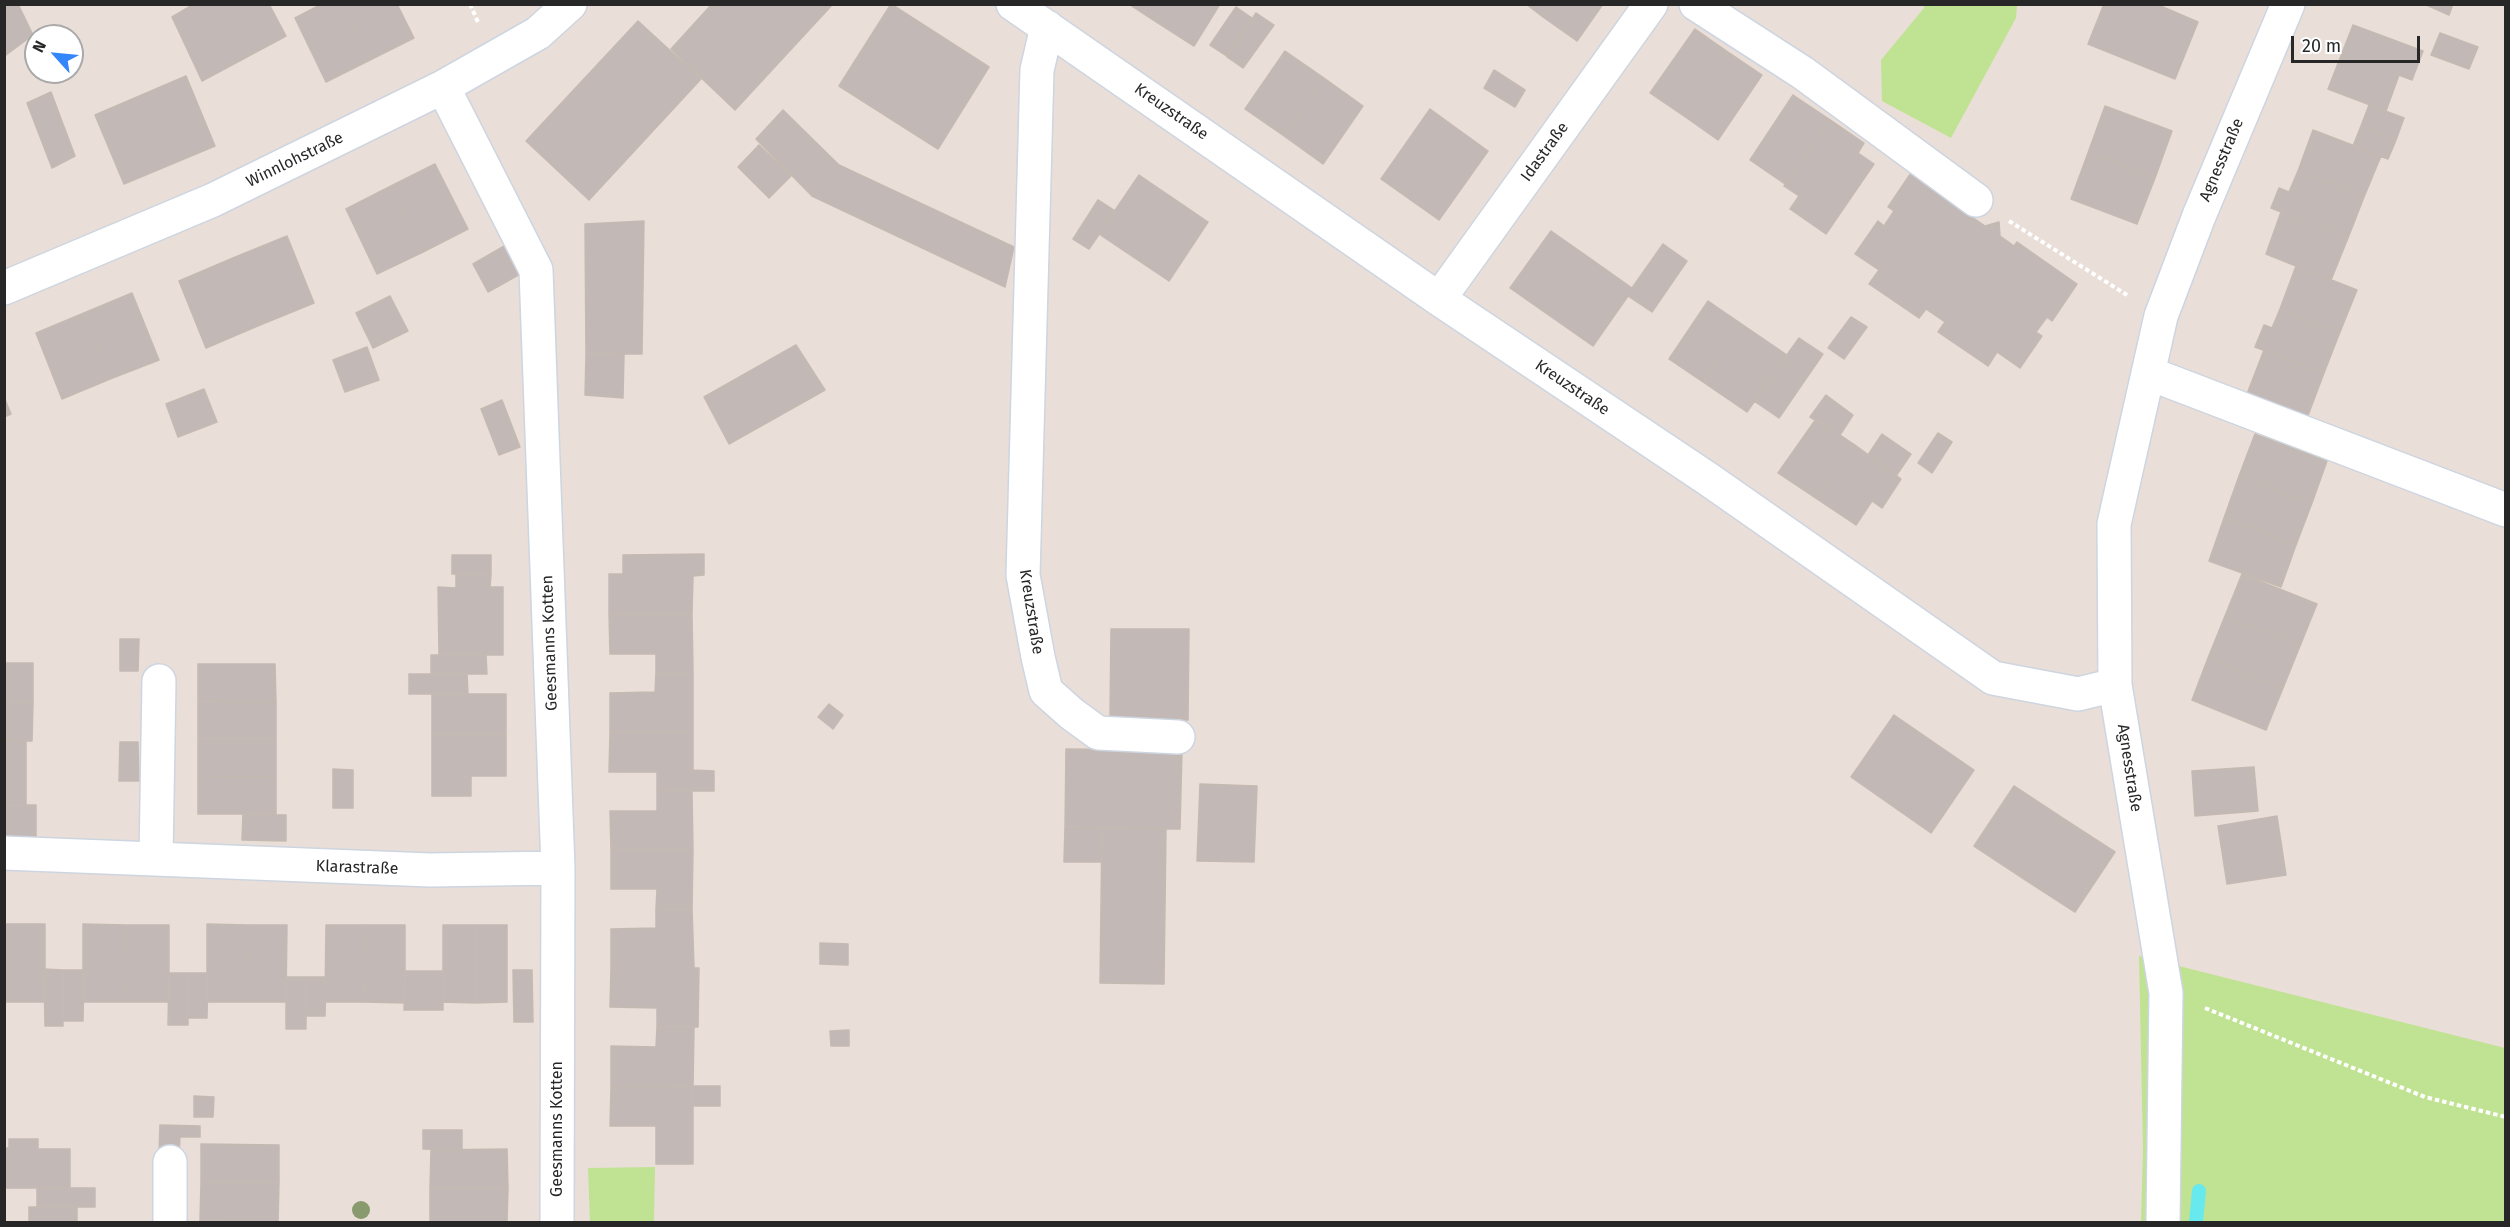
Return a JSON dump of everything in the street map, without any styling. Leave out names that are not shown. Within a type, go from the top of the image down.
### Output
[{"type":"street","name":"Winnlohstraße","points":[[4,288],[213,200],[443,87],[538,33],[570,4]]},
{"type":"street","name":"Kreuzstraße","points":[[1013,4],[1439,299],[1717,485],[1993,678],[2078,694],[2115,685]]},
{"type":"street","name":"Idastraße","points":[[1439,299],[1651,4]]},
{"type":"street","points":[[1696,4],[1803,73],[1976,200]]},
{"type":"street","name":"Agnesstraße","points":[[2163,1222],[2166,993],[2115,685],[2115,524],[2161,316],[2199,216],[2288,4]]},
{"type":"street","name":"Kreuzstraße","points":[[1047,27],[1037,70],[1023,575],[1038,657],[1046,691],[1098,733],[1178,737]]},
{"type":"street","name":"Geesmanns Kotten","points":[[443,87],[536,270],[558,868],[557,1222]]},
{"type":"street","points":[[2148,373],[2505,510]]},
{"type":"street","points":[[156,859],[159,681]]},
{"type":"street","name":"Klarastraße","points":[[4,854],[430,870],[558,868]]},
{"type":"street","points":[[170,1162],[170,1222]]},
{"type":"path","points":[[1976,200],[2161,316]]},
{"type":"path","points":[[2166,993],[2425,1097],[2505,1117]]},
{"type":"green space","points":[[1924,5],[2017,5],[2016,18],[1951,138],[1882,101],[1881,60],[1924,8]]},
{"type":"green space","points":[[2139,956],[2505,1048],[2505,1222],[2141,1222],[2143,1150]]},
{"type":"green space","points":[[655,1167],[654,1222],[590,1222],[588,1168]]},
{"type":"building","points":[[4,4],[18,4],[28,24],[24,24],[24,42],[6,55]]},
{"type":"building","points":[[194,4],[269,4],[286,36],[202,81],[172,17]]},
{"type":"building","points":[[322,4],[343,4],[370,60],[326,82],[295,18]]},
{"type":"building","points":[[343,4],[397,4],[414,38],[370,60]]},
{"type":"building","points":[[712,4],[833,4],[735,110],[671,49]]},
{"type":"building","points":[[891,4],[989,67],[938,149],[839,86]]},
{"type":"building","points":[[1129,4],[1166,4],[1155,21]]},
{"type":"building","points":[[1166,4],[1220,4],[1194,46],[1155,21]]},
{"type":"building","points":[[1526,4],[1552,4],[1543,17]]},
{"type":"building","points":[[1552,4],[1603,4],[1577,41],[1543,17]]},
{"type":"building","points":[[2104,4],[2156,4],[2198,22],[2175,79],[2088,44]]},
{"type":"building","points":[[2424,4],[2453,4],[2449,15]]},
{"type":"building","points":[[1236,7],[1252,18],[1227,56],[1210,45]]},
{"type":"building","points":[[1256,13],[1274,25],[1243,68],[1227,57]]},
{"type":"building","points":[[638,21],[701,79],[589,200],[526,141]]},
{"type":"building","points":[[2353,25],[2423,51],[2412,80],[2399,75],[2386,111],[2328,89]]},
{"type":"building","points":[[1695,29],[1728,52],[1684,116],[1650,93]]},
{"type":"building","points":[[2440,33],[2478,47],[2469,69],[2431,55]]},
{"type":"building","points":[[1285,51],[1324,78],[1284,136],[1245,109]]},
{"type":"building","points":[[1728,52],[1762,75],[1718,140],[1684,116]]},
{"type":"building","points":[[1494,70],[1525,90],[1515,107],[1484,88]]},
{"type":"building","points":[[186,76],[215,146],[124,184],[95,115]]},
{"type":"building","points":[[1324,78],[1363,106],[1323,164],[1284,136]]},
{"type":"building","points":[[51,92],[75,156],[52,168],[27,103]]},
{"type":"building","points":[[1793,95],[1829,119],[1785,184],[1750,160]]},
{"type":"building","points":[[2369,105],[2404,118],[2396,140],[2361,126]]},
{"type":"building","points":[[2105,106],[2172,131],[2155,178],[2088,153]]},
{"type":"building","points":[[1430,109],[1488,151],[1439,220],[1381,179]]},
{"type":"building","points":[[783,110],[839,165],[1014,247],[1005,287],[812,196],[756,139]]},
{"type":"building","points":[[1829,119],[1864,143],[1858,153],[1874,164],[1826,234],[1790,209],[1799,196],[1784,186]]},
{"type":"building","points":[[2361,126],[2396,140],[2388,159],[2353,146]]},
{"type":"building","points":[[2313,130],[2381,156],[2364,197],[2298,171]]},
{"type":"building","points":[[759,145],[791,176],[769,198],[738,167]]},
{"type":"building","points":[[2088,153],[2155,178],[2137,224],[2071,199]]},
{"type":"building","points":[[435,164],[468,229],[423,252],[391,186]]},
{"type":"building","points":[[1913,170],[1973,210],[1969,215],[1985,226],[1999,222],[2000,236],[2014,246],[2017,242],[2077,284],[2052,321],[2047,317],[2036,332],[2042,336],[2020,368],[1997,352],[1988,366],[1938,332],[1945,322],[1926,309],[1919,318],[1869,284],[1879,270],[1855,254],[1878,221],[1884,226],[1894,211],[1888,207]]},
{"type":"building","points":[[2298,171],[2364,197],[2348,238],[2271,208],[2279,188],[2289,192]]},
{"type":"building","points":[[1139,175],[1208,222],[1169,281],[1099,234]]},
{"type":"building","points":[[391,186],[423,252],[377,274],[346,209]]},
{"type":"building","points":[[1098,200],[1115,211],[1089,249],[1073,239]]},
{"type":"building","points":[[2281,212],[2348,238],[2331,280],[2266,254]]},
{"type":"building","points":[[644,221],[642,354],[586,354],[585,224]]},
{"type":"building","points":[[1551,231],[1591,259],[1550,316],[1510,288]]},
{"type":"building","points":[[287,236],[314,303],[260,325],[233,258]]},
{"type":"building","points":[[1663,244],[1687,261],[1652,312],[1628,296],[1593,346],[1550,316],[1591,259],[1632,288]]},
{"type":"building","points":[[506,245],[522,273],[488,292],[473,264]]},
{"type":"building","points":[[233,258],[260,325],[206,348],[179,281]]},
{"type":"building","points":[[2296,266],[2357,290],[2340,332],[2280,309]]},
{"type":"building","points":[[132,293],[159,360],[110,379],[84,313]]},
{"type":"building","points":[[390,296],[408,331],[373,348],[356,313]]},
{"type":"building","points":[[1708,301],[1743,325],[1703,382],[1669,359]]},
{"type":"building","points":[[2280,309],[2340,332],[2324,373],[2255,347],[2264,325],[2272,328]]},
{"type":"building","points":[[84,313],[110,379],[62,399],[36,333]]},
{"type":"building","points":[[1851,317],[1867,327],[1844,359],[1828,348]]},
{"type":"building","points":[[1743,325],[1787,355],[1747,412],[1703,382]]},
{"type":"building","points":[[1799,338],[1823,354],[1779,418],[1754,401]]},
{"type":"building","points":[[796,345],[825,390],[729,444],[704,397]]},
{"type":"building","points":[[367,347],[379,380],[345,392],[333,360]]},
{"type":"building","points":[[2264,350],[2324,373],[2307,418],[2247,394]]},
{"type":"building","points":[[586,354],[624,354],[623,398],[585,395]]},
{"type":"building","points":[[204,389],[217,422],[178,437],[166,404]]},
{"type":"building","points":[[1826,395],[1853,415],[1840,435],[1810,417]]},
{"type":"building","points":[[4,397],[11,414],[4,417]]},
{"type":"building","points":[[502,400],[520,447],[499,455],[481,409]]},
{"type":"building","points":[[1816,419],[1855,445],[1817,499],[1778,473]]},
{"type":"building","points":[[1938,433],[1952,442],[1932,473],[1918,463]]},
{"type":"building","points":[[1882,434],[1911,454],[1896,476],[1868,455]]},
{"type":"building","points":[[2255,434],[2327,461],[2312,503],[2239,476]]},
{"type":"building","points":[[1855,445],[1901,479],[1882,508],[1872,501],[1856,525],[1817,499]]},
{"type":"building","points":[[2239,476],[2312,503],[2296,545],[2224,518]]},
{"type":"building","points":[[2224,518],[2296,545],[2281,587],[2209,561]]},
{"type":"building","points":[[704,554],[704,575],[693,576],[692,614],[609,614],[609,574],[623,574],[623,555]]},
{"type":"building","points":[[452,555],[491,555],[491,574],[452,574]]},
{"type":"building","points":[[456,574],[491,574],[490,587],[503,587],[503,655],[439,655],[438,587],[456,588]]},
{"type":"building","points":[[2242,574],[2317,604],[2300,646],[2225,616]]},
{"type":"building","points":[[609,614],[692,614],[693,673],[656,673],[656,654],[610,654]]},
{"type":"building","points":[[2225,616],[2300,646],[2283,688],[2208,658]]},
{"type":"building","points":[[1111,629],[1189,629],[1188,720],[1110,719]]},
{"type":"building","points":[[120,639],[139,639],[138,671],[120,671]]},
{"type":"building","points":[[431,655],[486,655],[487,674],[431,674]]},
{"type":"building","points":[[2208,658],[2283,688],[2266,730],[2192,700]]},
{"type":"building","points":[[4,663],[33,663],[33,702],[4,702]]},
{"type":"building","points":[[198,664],[275,664],[276,702],[198,701]]},
{"type":"building","points":[[656,673],[693,673],[693,732],[610,732],[610,693],[655,692]]},
{"type":"building","points":[[409,674],[467,674],[468,694],[409,694]]},
{"type":"building","points":[[432,694],[506,694],[506,735],[432,735]]},
{"type":"building","points":[[198,701],[276,702],[276,739],[198,739]]},
{"type":"building","points":[[4,702],[33,702],[32,741],[4,740]]},
{"type":"building","points":[[829,704],[843,715],[833,729],[818,717]]},
{"type":"building","points":[[1894,715],[1974,770],[1931,833],[1851,777]]},
{"type":"building","points":[[610,732],[693,732],[693,770],[714,771],[714,791],[657,791],[657,772],[609,772]]},
{"type":"building","points":[[432,735],[506,735],[506,776],[432,776]]},
{"type":"building","points":[[198,739],[276,739],[276,777],[198,776]]},
{"type":"building","points":[[4,740],[26,741],[26,805],[4,805]]},
{"type":"building","points":[[120,742],[138,742],[139,781],[119,781]]},
{"type":"building","points":[[1066,749],[1182,750],[1180,829],[1065,827]]},
{"type":"building","points":[[2254,767],[2258,811],[2195,816],[2192,771]]},
{"type":"building","points":[[333,769],[353,770],[353,808],[333,808]]},
{"type":"building","points":[[198,776],[276,777],[276,814],[198,814]]},
{"type":"building","points":[[432,776],[471,776],[471,796],[432,796]]},
{"type":"building","points":[[1200,784],[1257,786],[1254,862],[1197,861]]},
{"type":"building","points":[[2014,786],[2064,819],[2024,879],[1974,846]]},
{"type":"building","points":[[657,791],[692,791],[693,850],[611,850],[610,811],[657,811]]},
{"type":"building","points":[[4,805],[36,805],[36,840],[4,840]]},
{"type":"building","points":[[243,814],[286,815],[286,841],[242,840]]},
{"type":"building","points":[[2277,816],[2286,875],[2227,884],[2218,826]]},
{"type":"building","points":[[2064,819],[2115,852],[2075,912],[2024,879]]},
{"type":"building","points":[[1065,827],[1102,828],[1102,862],[1064,862]]},
{"type":"building","points":[[1102,828],[1166,829],[1164,984],[1100,983]]},
{"type":"building","points":[[611,850],[693,850],[692,909],[656,909],[657,889],[611,889]]},
{"type":"building","points":[[656,909],[692,909],[694,968],[611,968],[611,929],[656,928]]},
{"type":"building","points":[[4,924],[45,924],[45,1002],[5,1002]]},
{"type":"building","points":[[83,924],[126,925],[125,1002],[83,1002]]},
{"type":"building","points":[[207,924],[248,925],[247,1002],[207,1002]]},
{"type":"building","points":[[126,925],[169,925],[169,1002],[125,1002]]},
{"type":"building","points":[[248,925],[287,925],[286,1002],[247,1002]]},
{"type":"building","points":[[326,925],[365,925],[364,1002],[325,1002]]},
{"type":"building","points":[[365,925],[405,925],[405,1003],[364,1002]]},
{"type":"building","points":[[443,925],[475,925],[475,1003],[443,1002]]},
{"type":"building","points":[[475,925],[507,925],[507,1002],[475,1003]]},
{"type":"building","points":[[820,943],[848,944],[848,965],[820,964]]},
{"type":"building","points":[[611,968],[699,968],[698,1027],[657,1027],[657,1008],[610,1007]]},
{"type":"building","points":[[44,969],[63,970],[63,1026],[45,1026]]},
{"type":"building","points":[[63,970],[84,970],[83,1021],[63,1021]]},
{"type":"building","points":[[513,970],[532,970],[533,1022],[514,1022]]},
{"type":"building","points":[[405,971],[443,971],[443,1010],[404,1010]]},
{"type":"building","points":[[169,973],[188,973],[188,1025],[168,1025]]},
{"type":"building","points":[[188,973],[208,973],[207,1018],[188,1018]]},
{"type":"building","points":[[286,977],[306,977],[306,1029],[286,1029]]},
{"type":"building","points":[[306,977],[326,977],[325,1016],[306,1016]]},
{"type":"building","points":[[657,1027],[694,1027],[693,1086],[611,1087],[611,1046],[656,1047]]},
{"type":"building","points":[[849,1030],[849,1046],[831,1046],[830,1031]]},
{"type":"building","points":[[693,1086],[693,1164],[656,1164],[656,1126],[610,1126],[611,1087]]},
{"type":"building","points":[[693,1086],[720,1086],[720,1106],[694,1106]]},
{"type":"building","points":[[194,1096],[214,1097],[213,1117],[194,1117]]},
{"type":"building","points":[[160,1125],[200,1126],[200,1137],[180,1137],[179,1155],[159,1155]]},
{"type":"building","points":[[423,1130],[462,1130],[462,1150],[423,1149]]},
{"type":"building","points":[[9,1139],[38,1139],[38,1149],[70,1149],[70,1188],[4,1188],[4,1148],[9,1148]]},
{"type":"building","points":[[201,1144],[279,1145],[279,1183],[201,1183]]},
{"type":"building","points":[[507,1149],[508,1188],[430,1188],[431,1150]]},
{"type":"building","points":[[201,1183],[279,1183],[278,1222],[200,1221]]},
{"type":"building","points":[[37,1188],[95,1188],[95,1207],[37,1207]]},
{"type":"building","points":[[430,1188],[508,1188],[507,1222],[430,1222]]},
{"type":"building","points":[[29,1207],[77,1207],[77,1222],[29,1222]]},
{"type":"waterway","points":[[2196,1222],[2199,1191]]}]
